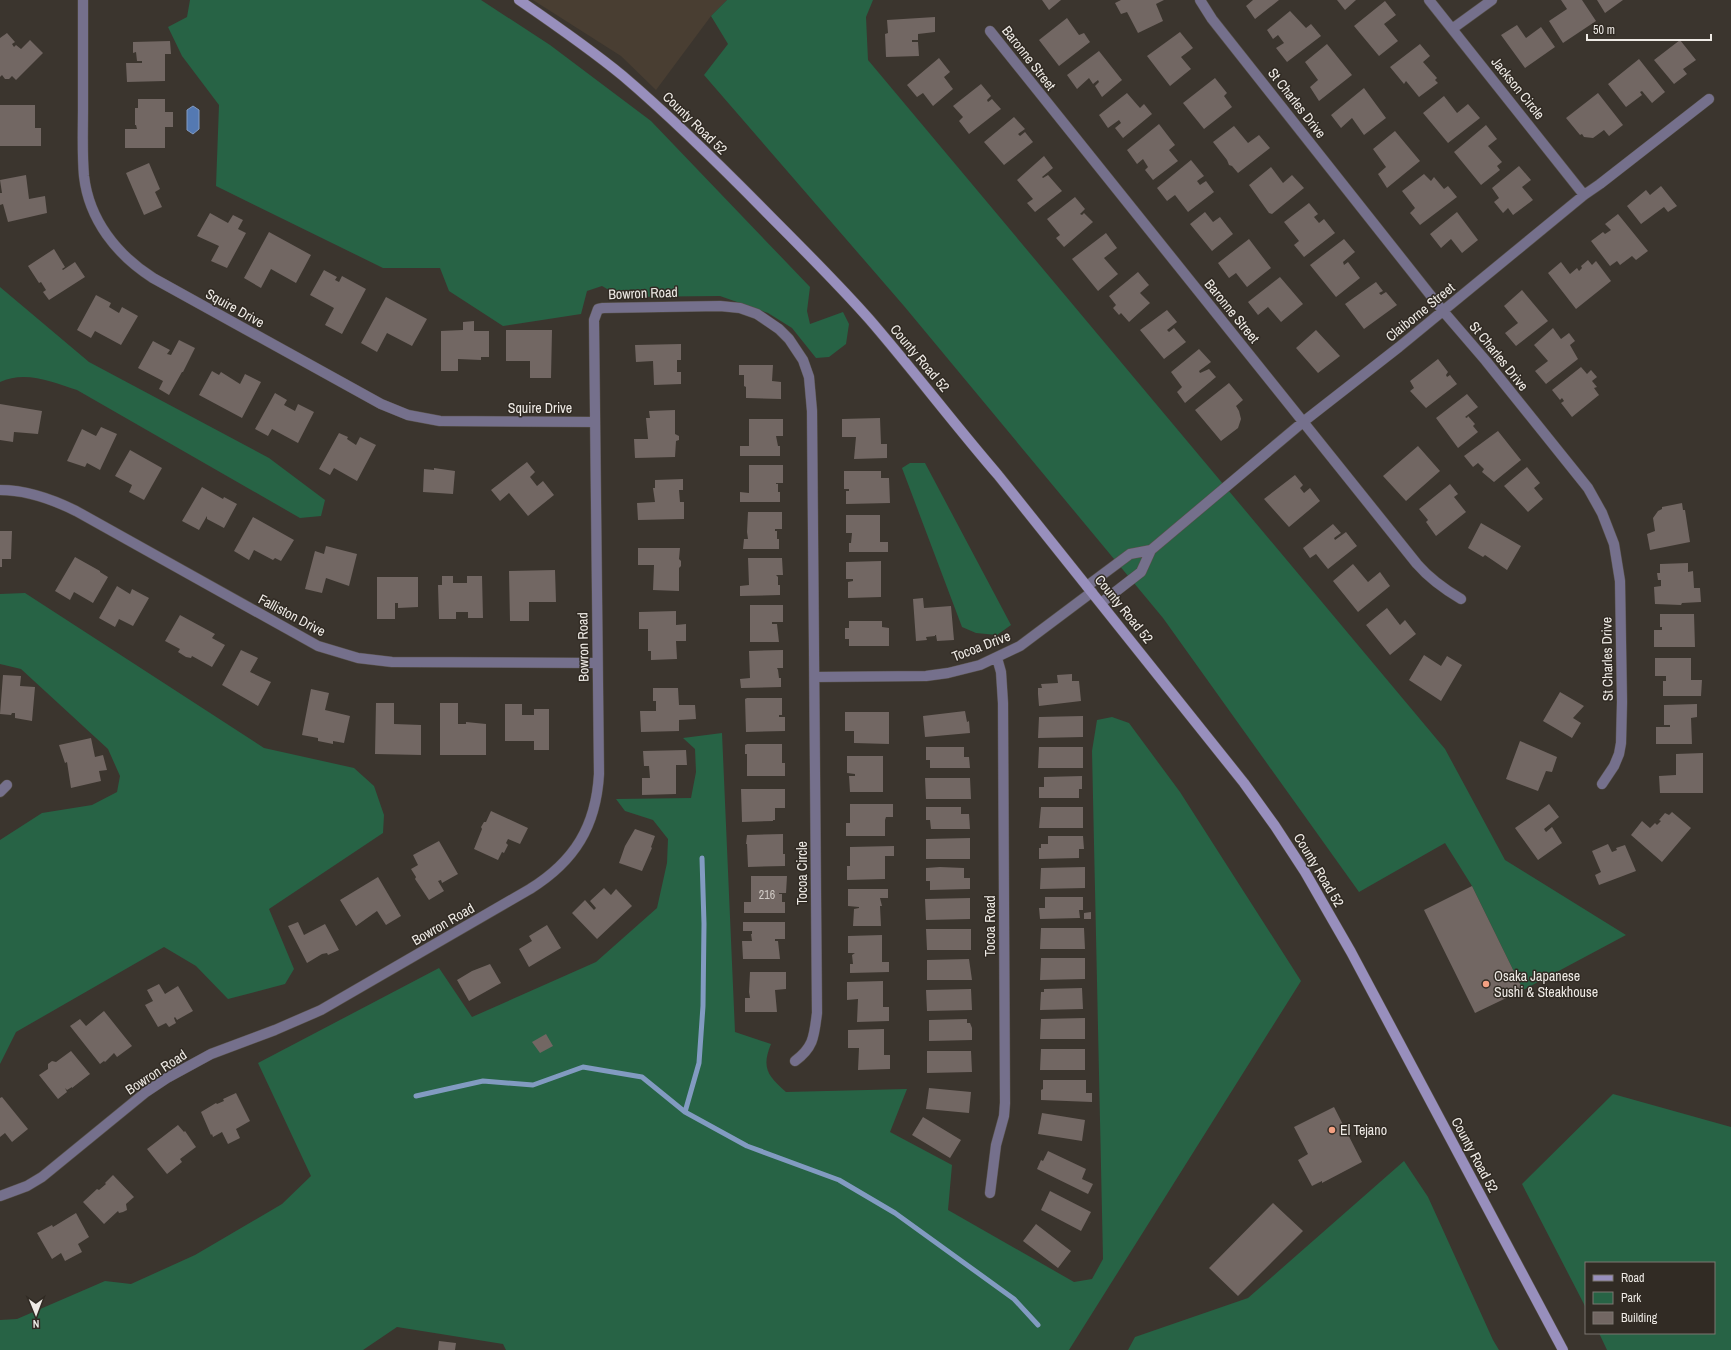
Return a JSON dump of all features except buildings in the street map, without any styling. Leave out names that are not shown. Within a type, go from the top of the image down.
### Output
[{"type":"main road","name":"County Road 52","points":[[518,0],[621,75],[662,111],[754,200],[833,280],[870,320],[957,424],[971,444],[1090,589],[1244,783],[1275,826],[1305,872],[1355,959],[1563,1350]]},
{"type":"street","name":"Squire Drive","points":[[83,0],[84,178],[94,212],[102,228],[124,256],[137,268],[382,404],[408,415],[440,421],[595,422]]},
{"type":"street","name":"St Charles Drive","points":[[1200,0],[1212,19],[1444,311],[1588,488],[1602,513],[1614,544],[1620,581],[1622,702],[1621,743],[1614,766],[1602,784]]},
{"type":"street","name":"Jackson Circle","points":[[1429,0],[1584,195]]},
{"type":"street","points":[[1452,29],[1492,0]]},
{"type":"street","name":"Baronne Street","points":[[990,31],[1416,564],[1445,590],[1461,599]]},
{"type":"street","name":"Claiborne Street","points":[[1101,603],[1141,572],[1151,550],[1302,422],[1444,311],[1584,195],[1708,99]]},
{"type":"street","name":"Bowron Road","points":[[0,1196],[27,1186],[42,1177],[146,1092],[189,1066],[235,1044],[298,1020],[343,999],[530,889],[558,869],[570,856],[588,827],[598,792],[594,320],[598,309],[681,306],[720,306],[740,308],[767,319],[789,339],[803,360],[807,369],[811,397],[815,677]]},
{"type":"street","name":"Falliston Drive","points":[[0,490],[43,497],[76,511],[318,646],[338,653],[358,658],[392,662],[597,663]]},
{"type":"street","name":"Claiborne Street","points":[[1090,589],[1130,554],[1151,550]]},
{"type":"street","name":"Tocoa Drive","points":[[815,677],[926,676],[964,670],[997,658],[1020,646],[1090,589]]},
{"type":"street","name":"Tocoa Road","points":[[990,1193],[996,1145],[1006,1103],[1003,703],[1001,672],[997,658]]},
{"type":"street","name":"Tocoa Circle","points":[[795,1061],[808,1050],[811,1043],[817,1013],[815,677]]},
{"type":"shaded area","points":[[533,0],[727,0],[711,16],[656,90],[621,56]]},
{"type":"green space","points":[[190,0],[481,0],[550,45],[651,121],[810,287],[807,311],[810,324],[843,312],[849,324],[846,344],[829,357],[816,358],[792,328],[768,313],[720,296],[621,297],[602,286],[587,291],[581,314],[503,326],[449,291],[440,268],[383,268],[216,186],[219,105],[182,56],[168,27],[187,17]]},
{"type":"green space","points":[[727,0],[873,0],[866,17],[868,60],[1445,749],[1505,860],[1626,935],[1523,990],[1472,886],[1445,843],[1359,892],[1163,618],[904,306],[704,75],[728,44],[711,16]]},
{"type":"green space","points":[[0,287],[89,362],[269,458],[325,500],[321,516],[300,518],[77,390],[39,378],[19,377],[0,382]]},
{"type":"green space","points":[[910,463],[925,463],[1011,625],[997,635],[976,633],[962,627],[902,468]]},
{"type":"green space","points":[[25,593],[264,748],[354,768],[374,786],[384,815],[383,833],[269,909],[294,969],[285,984],[228,999],[196,966],[164,947],[16,1032],[0,1064],[0,840],[42,813],[92,805],[117,792],[120,776],[108,749],[21,669],[0,664],[0,594]]},
{"type":"green space","points":[[1112,717],[1129,723],[1180,792],[1301,981],[1069,1350],[506,1350],[503,1344],[397,1327],[363,1350],[0,1350],[0,1320],[17,1319],[105,1281],[131,1284],[195,1255],[282,1204],[311,1176],[258,1063],[439,968],[472,1017],[596,962],[657,908],[667,863],[668,839],[653,820],[625,811],[616,799],[691,798],[696,772],[695,749],[683,738],[722,733],[735,1032],[771,1044],[767,1059],[768,1071],[786,1092],[907,1089],[890,1132],[952,1165],[948,1210],[1074,1282],[1092,1279],[1103,1259],[1092,751],[1097,720]]},
{"type":"green space","points":[[1613,1094],[1731,1127],[1731,1350],[1607,1350],[1599,1334],[1715,1334],[1715,1262],[1585,1262],[1585,1306],[1522,1184]]},
{"type":"green space","points":[[1404,1161],[1428,1197],[1493,1340],[1499,1350],[1128,1350],[1135,1337],[1248,1298]]},
{"type":"water","points":[[193,106],[199,110],[199,129],[193,134],[187,130],[187,110]]},
{"type":"waterway","points":[[685,1112],[699,1063],[703,1006],[704,924],[702,858]]},
{"type":"waterway","points":[[416,1096],[483,1081],[533,1085],[583,1067],[642,1077],[685,1112],[747,1146],[839,1180],[895,1213],[1014,1299],[1038,1325]]},
{"type":"place","name":"Osaka Japanese Sushi & Steakhouse","points":[[1486,984]]},
{"type":"place","name":"El Tejano","points":[[1332,1130]]}]
